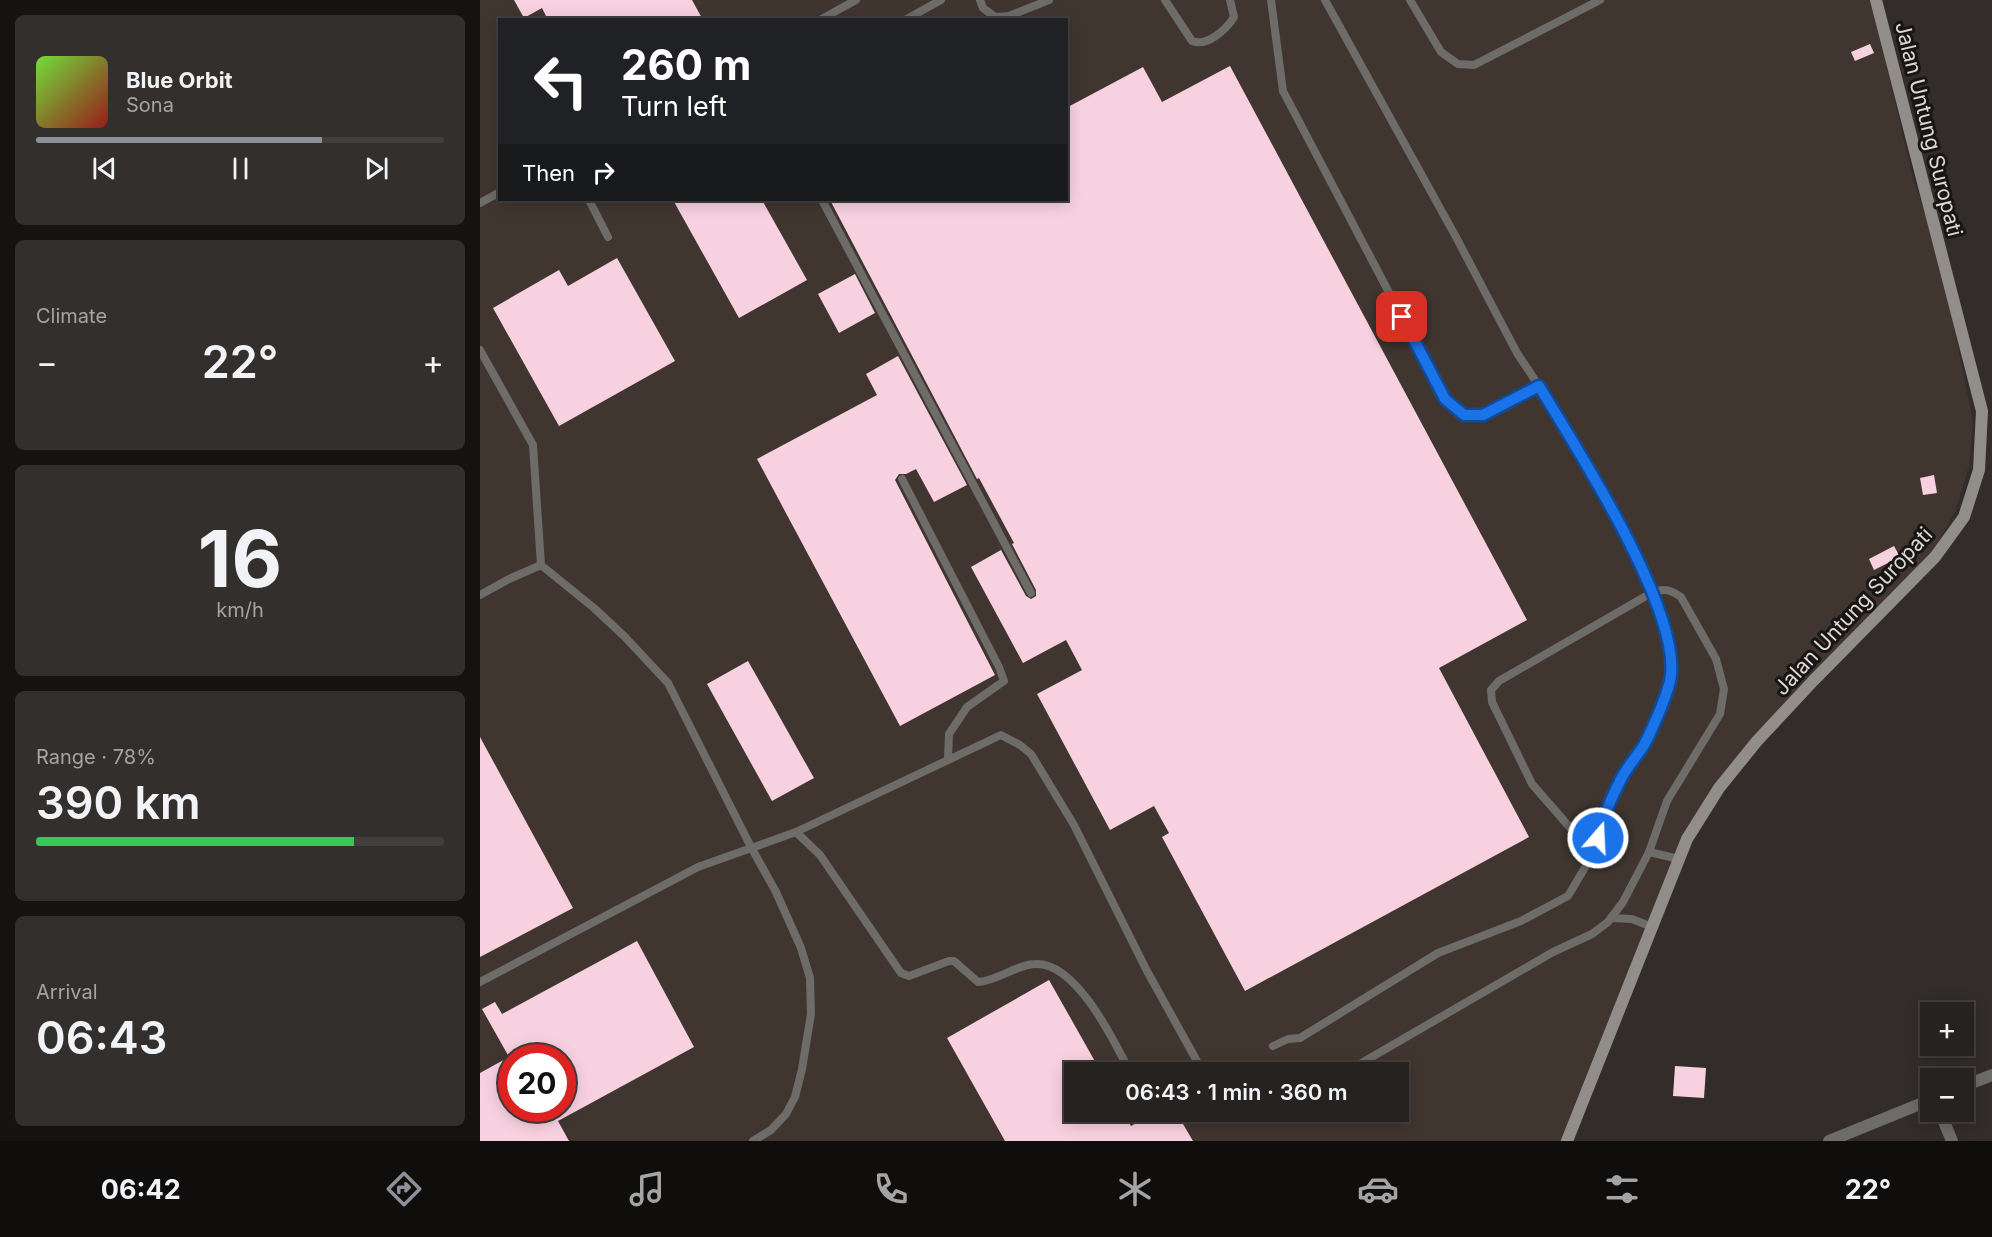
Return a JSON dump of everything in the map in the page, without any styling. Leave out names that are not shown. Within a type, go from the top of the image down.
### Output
[{"type":"main road","name":"Jalan Untung Suropati","points":[[1567,1141],[1687,840],[1719,788],[1757,741],[1935,557],[1964,517],[1979,470],[1982,411],[1876,0]]},
{"type":"street","points":[[1974,1082],[1992,1075]]},
{"type":"street","points":[[1829,1141],[1920,1104]]},
{"type":"street","points":[[1944,1122],[1952,1141]]},
{"type":"lane","points":[[824,18],[856,0]]},
{"type":"lane","points":[[909,18],[941,0]]},
{"type":"lane","points":[[980,0],[983,8],[995,17],[1009,16],[1049,0]]},
{"type":"lane","points":[[1165,0],[1192,41],[1198,43],[1208,42],[1234,17],[1230,0]]},
{"type":"lane","points":[[1271,0],[1283,91],[1445,399],[1464,415],[1483,415],[1539,386]]},
{"type":"lane","points":[[1273,1046],[1288,1039],[1300,1038],[1438,953],[1521,921],[1568,896],[1593,854],[1602,822],[1619,781],[1645,743],[1670,681],[1671,651],[1653,592],[1599,484],[1517,353],[1456,237],[1325,0]]},
{"type":"lane","points":[[1410,0],[1441,52],[1458,64],[1474,65],[1600,0]]},
{"type":"lane","points":[[480,203],[498,193]]},
{"type":"lane","points":[[590,201],[608,237]]},
{"type":"lane","points":[[823,201],[1031,593]]},
{"type":"lane","points":[[480,350],[533,445],[541,565],[594,608],[668,683],[776,892],[801,948],[810,978],[811,1014],[802,1069],[795,1097],[786,1114],[771,1130],[753,1141]]},
{"type":"lane","points":[[902,479],[999,667],[1004,681],[967,707],[949,734],[948,758]]},
{"type":"lane","points":[[480,595],[541,565]]},
{"type":"lane","points":[[1363,1062],[1554,952],[1592,934],[1611,918],[1623,902],[1649,852],[1667,801],[1720,714],[1724,689],[1716,658],[1681,597],[1663,588],[1499,681],[1491,690],[1492,702],[1532,783],[1593,854]]},
{"type":"lane","points":[[480,982],[698,867],[796,832],[948,758],[1001,735],[1031,754],[1074,825],[1147,971],[1197,1062]]},
{"type":"lane","points":[[796,832],[820,855],[902,973],[909,976],[954,961],[978,982],[1034,963],[1053,966],[1071,981],[1101,1016],[1125,1062]]},
{"type":"lane","points":[[1649,852],[1678,859]]},
{"type":"lane","points":[[1611,918],[1632,919],[1652,927]]},
{"type":"shaded area","points":[[480,0],[1871,0],[1913,179],[1938,248],[1973,421],[1969,466],[1955,512],[1931,555],[1745,750],[1690,827],[1565,1141],[480,1141]]},
{"type":"building","points":[[514,0],[692,0],[702,18],[547,18],[542,8],[524,18]]},
{"type":"building","points":[[1870,44],[1874,53],[1855,61],[1851,52]]},
{"type":"building","points":[[1230,66],[1527,620],[1439,668],[1529,837],[1245,991],[1162,837],[1169,833],[1154,806],[1110,830],[1037,694],[1082,670],[1066,640],[1023,663],[971,567],[1001,550],[1026,596],[1031,599],[1036,596],[1036,590],[1012,544],[1014,543],[979,478],[977,479],[831,201],[1068,201],[1068,107],[1143,67],[1162,102]]},
{"type":"building","points":[[674,201],[763,201],[807,280],[739,318]]},
{"type":"building","points":[[617,258],[675,361],[559,426],[493,308],[559,270],[568,286]]},
{"type":"building","points":[[855,274],[875,313],[839,333],[818,294]]},
{"type":"building","points":[[898,356],[967,485],[934,502],[916,469],[906,474],[899,474],[895,480],[995,675],[900,726],[757,459],[877,395],[866,374]]},
{"type":"building","points":[[1934,475],[1937,493],[1923,495],[1920,478]]},
{"type":"building","points":[[1894,546],[1900,557],[1874,570],[1869,559]]},
{"type":"building","points":[[748,661],[814,778],[772,801],[707,684]]},
{"type":"building","points":[[480,737],[573,908],[480,957]]},
{"type":"building","points":[[637,941],[694,1047],[576,1111],[576,1044],[502,1044],[482,1009],[495,1002],[502,1014]]},
{"type":"building","points":[[1049,980],[1095,1062],[1064,1062],[1064,1122],[1129,1122],[1131,1126],[1138,1122],[1182,1122],[1193,1141],[1005,1141],[947,1038]]},
{"type":"building","points":[[498,1063],[498,1122],[559,1122],[569,1141],[480,1141],[480,1073]]},
{"type":"building","points":[[1675,1066],[1706,1068],[1704,1098],[1673,1096]]},
{"type":"route","points":[[1402,317],[1445,399],[1464,415],[1483,415],[1539,386],[1599,484],[1653,592],[1671,651],[1670,681],[1645,743],[1619,781],[1598,838]]}]
